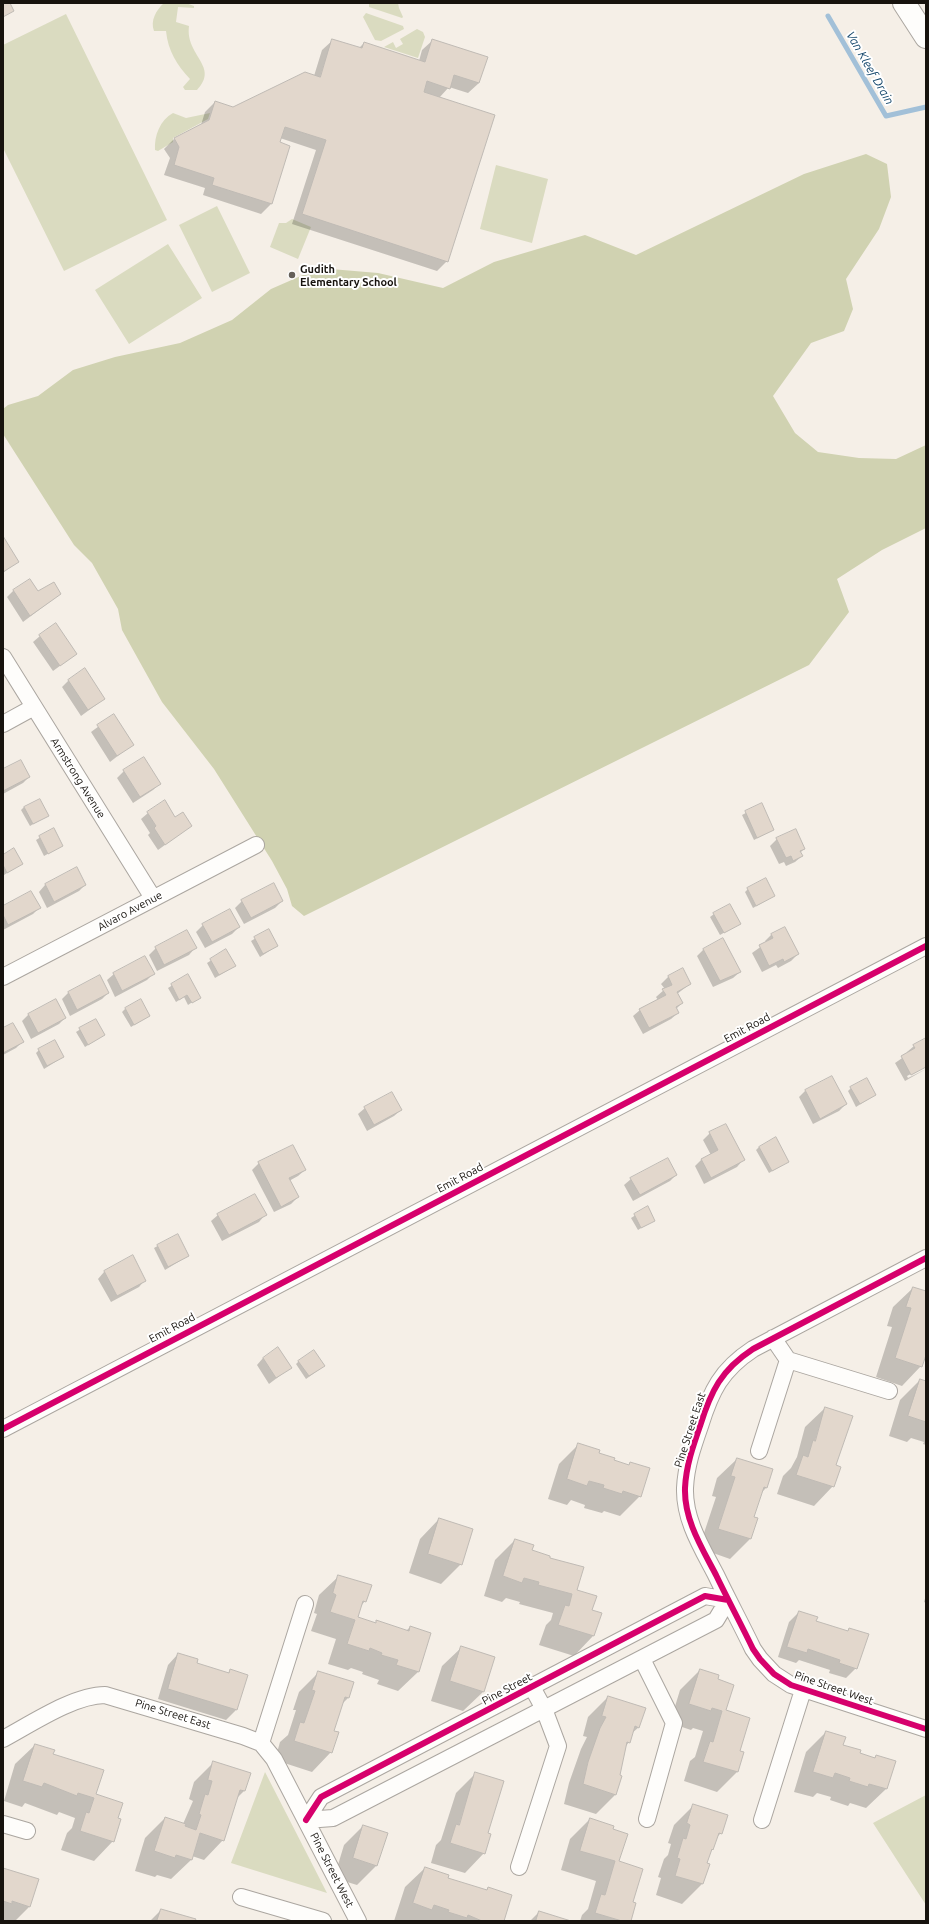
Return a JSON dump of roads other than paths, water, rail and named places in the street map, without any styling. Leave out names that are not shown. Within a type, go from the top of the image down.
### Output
[{"type":"main road","points":[[904,3],[926,37]]},
{"type":"street","name":"Armstrong Avenue","points":[[3,657],[153,898]]},
{"type":"street","points":[[3,724],[34,707]]},
{"type":"street","name":"Alvaro Avenue","points":[[3,977],[256,845]]},
{"type":"street","name":"Emit Road","points":[[3,1429],[926,946]]},
{"type":"street","name":"Pine Street East","points":[[728,1600],[693,1530],[686,1508],[686,1476],[708,1400],[716,1385],[726,1371],[739,1358],[773,1338],[926,1258]]},
{"type":"street","points":[[773,1338],[788,1360],[889,1390]]},
{"type":"street","points":[[759,1451],[788,1360]]},
{"type":"street","name":"Pine Street","points":[[306,1820],[321,1797],[705,1596],[728,1600]]},
{"type":"street","points":[[306,1820],[333,1818],[642,1659],[716,1620],[728,1600]]},
{"type":"street","name":"Pine Street West","points":[[728,1600],[760,1659],[774,1674],[803,1690],[926,1729]]},
{"type":"street","points":[[261,1744],[305,1604]]},
{"type":"street","points":[[604,1649],[616,1672]]},
{"type":"street","points":[[642,1659],[674,1723],[646,1819]]},
{"type":"street","points":[[519,1867],[558,1746],[544,1710],[532,1687]]},
{"type":"street","points":[[762,1820],[803,1690]]},
{"type":"street","name":"Pine Street East","points":[[3,1739],[76,1701],[95,1695],[105,1695],[243,1736],[261,1744],[274,1759],[306,1820]]},
{"type":"street","points":[[401,1755],[412,1778]]},
{"type":"street","name":"Pine Street West","points":[[306,1820],[358,1921]]},
{"type":"street","points":[[3,1824],[27,1831]]},
{"type":"street","points":[[240,1897],[323,1921]]},
{"type":"waterway","name":"Van Kleef Drain","points":[[828,16],[886,116],[926,107]]},
{"type":"place","name":"Gudith Elementary School","points":[[292,275]]}]
